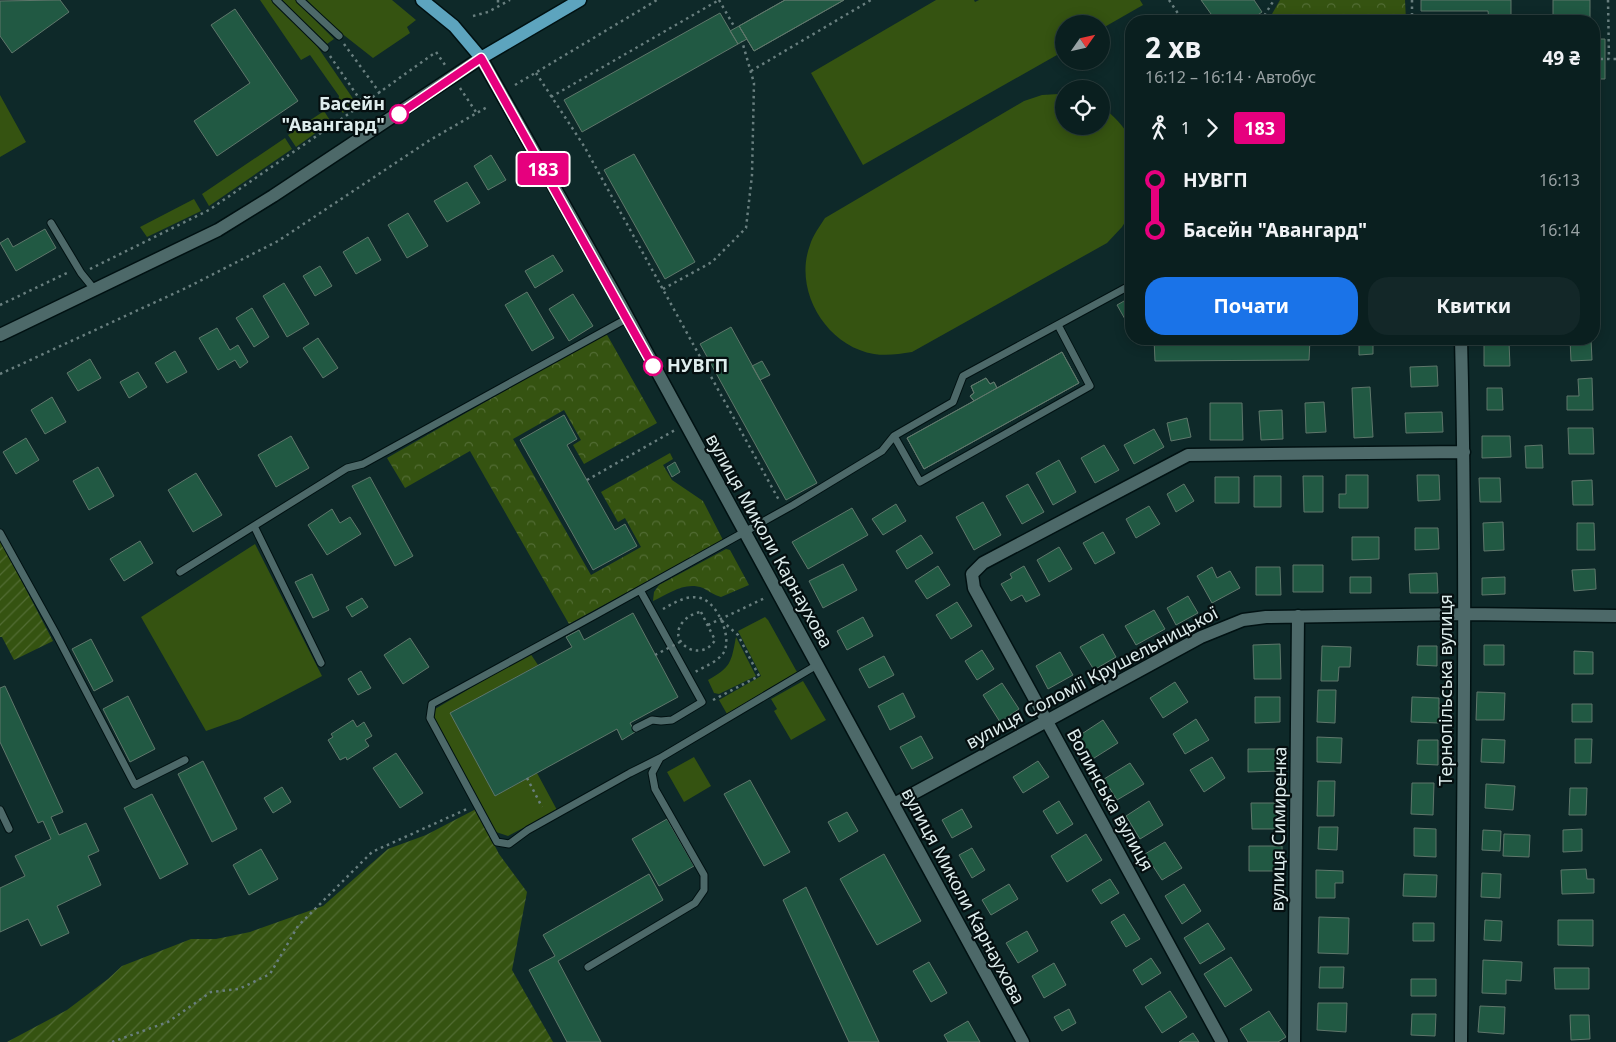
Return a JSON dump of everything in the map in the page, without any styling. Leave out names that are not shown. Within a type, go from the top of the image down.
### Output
[{"type":"main road","points":[[422,0],[454,26],[481,58],[580,0]]},
{"type":"street","points":[[0,335],[218,230],[281,191],[481,58]]},
{"type":"street","name":"вулиця Миколи Карнаухова","points":[[481,58],[628,318],[894,804],[1021,1041]]},
{"type":"street","name":"Тернопільська вулиця","points":[[1461,345],[1465,614],[1461,1042]]},
{"type":"street","name":"Волинська вулиця","points":[[1222,1042],[974,588],[972,574],[983,563],[1188,455],[1464,452]]},
{"type":"street","name":"вулиця Соломії Крушельницької","points":[[894,804],[1202,637],[1242,620],[1298,616],[1465,614],[1616,616]]},
{"type":"street","name":"вулиця Симиренка","points":[[1294,1042],[1298,616]]},
{"type":"lane","points":[[276,0],[325,48]]},
{"type":"lane","points":[[300,0],[339,36]]},
{"type":"lane","points":[[51,223],[81,273],[94,289]]},
{"type":"lane","points":[[817,664],[660,758],[528,830],[509,844],[497,842],[430,718],[432,704],[726,544],[784,510],[882,451],[894,436],[953,402],[963,376],[1125,288]]},
{"type":"lane","points":[[180,572],[348,468],[363,464],[628,318]]},
{"type":"lane","points":[[894,436],[920,482],[1090,386],[1058,325]]},
{"type":"lane","points":[[254,526],[321,664]]},
{"type":"lane","points":[[0,533],[56,634],[135,785],[185,760]]},
{"type":"lane","points":[[636,728],[652,720],[672,720],[702,702],[640,590]]},
{"type":"lane","points":[[588,967],[695,903],[704,890],[704,875],[655,789],[652,773],[660,758]]},
{"type":"lane","points":[[0,810],[9,829]]},
{"type":"path","points":[[498,0],[498,6]]},
{"type":"path","points":[[474,16],[488,12],[510,0]]},
{"type":"path","points":[[515,86],[657,0]]},
{"type":"path","points":[[551,97],[719,0],[735,28]]},
{"type":"path","points":[[751,71],[871,0]]},
{"type":"path","points":[[1169,0],[1180,15]]},
{"type":"path","points":[[1265,15],[1274,0]]},
{"type":"path","points":[[1412,0],[1412,15]]},
{"type":"path","points":[[1608,0],[1609,59]]},
{"type":"path","points":[[339,36],[380,93]]},
{"type":"path","points":[[663,289],[712,262],[746,228],[752,175],[754,83],[742,41]]},
{"type":"path","points":[[325,48],[363,104]]},
{"type":"path","points":[[0,304],[68,272],[81,273],[209,210],[380,93],[436,52]]},
{"type":"path","points":[[1600,59],[1616,59]]},
{"type":"path","points":[[536,73],[584,146],[784,510]]},
{"type":"path","points":[[466,96],[476,112]]},
{"type":"path","points":[[0,374],[188,287],[278,241],[430,140],[476,112],[490,106]]},
{"type":"path","points":[[587,480],[685,424]]},
{"type":"path","points":[[655,614],[681,599],[691,597],[703,599],[712,606],[720,619],[727,634],[724,654],[688,676]]},
{"type":"path","points":[[708,625],[764,598]]},
{"type":"path","points":[[701,612],[715,640],[712,645],[699,651],[690,649],[680,642],[681,624],[686,617],[693,613],[701,612]]},
{"type":"path","points":[[702,702],[713,700],[759,676],[738,635],[720,619]]},
{"type":"path","points":[[655,655],[680,642]]},
{"type":"path","points":[[527,778],[542,807]]},
{"type":"path","points":[[112,1042],[168,1022],[211,992],[238,989],[270,974],[298,926],[372,852],[477,805]]},
{"type":"green space","points":[[260,0],[271,0],[317,46],[356,103],[343,113],[337,107],[339,96],[310,55],[301,60]]},
{"type":"green space","points":[[282,0],[295,0],[334,39],[327,44]]},
{"type":"green space","points":[[307,0],[392,0],[416,20],[407,27],[410,33],[373,58],[331,25]]},
{"type":"green space","points":[[936,0],[974,0],[975,2],[979,0],[1140,0],[1143,5],[1110,24],[1110,15],[1055,15],[1055,56],[863,165],[811,73]]},
{"type":"green space","points":[[1280,0],[1405,0],[1406,15],[1271,15]]},
{"type":"green space","points":[[1055,94],[1055,135],[1110,135],[1110,114],[1125,130],[1125,222],[1122,227],[1107,243],[912,352],[888,355],[874,354],[857,349],[841,340],[828,328],[818,313],[810,297],[806,280],[806,262],[810,245],[825,218],[1024,101],[1042,95]]},
{"type":"green space","points":[[0,95],[26,142],[0,157]]},
{"type":"green space","points":[[324,111],[331,122],[296,147],[288,135]]},
{"type":"green space","points":[[285,138],[292,149],[209,206],[202,194]]},
{"type":"green space","points":[[194,199],[201,211],[147,237],[140,227]]},
{"type":"green space","points":[[606,333],[657,423],[584,464],[573,445],[581,440],[564,410],[513,439],[591,575],[641,547],[625,518],[618,522],[601,492],[670,453],[673,459],[663,465],[672,480],[703,501],[723,540],[569,624],[470,451],[405,488],[387,458]]},
{"type":"green space","points":[[0,540],[53,641],[14,660],[2,637],[0,637]]},
{"type":"green space","points":[[255,544],[322,676],[240,719],[206,731],[141,617]]},
{"type":"green space","points":[[726,549],[730,550],[749,585],[721,597],[696,586],[683,587],[653,601],[654,592],[659,585]]},
{"type":"green space","points":[[765,617],[797,672],[727,714],[719,700],[761,676],[738,631]]},
{"type":"green space","points":[[736,637],[756,676],[719,694],[714,693],[708,680],[726,668],[733,653]]},
{"type":"green space","points":[[530,653],[538,665],[451,713],[495,796],[537,773],[557,810],[508,836],[496,832],[434,717],[435,709]]},
{"type":"green space","points":[[803,681],[826,720],[791,740],[774,711],[777,709],[771,699]]},
{"type":"green space","points":[[694,757],[711,786],[684,802],[667,772]]},
{"type":"green space","points":[[476,809],[499,854],[527,892],[512,970],[553,1042],[7,1042],[67,1010],[122,966],[191,939],[216,939],[250,932],[323,906],[388,849],[426,835]]},
{"type":"building","points":[[60,0],[69,12],[12,53],[0,36],[0,1]]},
{"type":"building","points":[[785,0],[844,0],[754,51],[739,26]]},
{"type":"building","points":[[785,0],[844,0],[754,51],[739,26]]},
{"type":"building","points":[[1201,0],[1254,0],[1262,12],[1258,15],[1212,15]]},
{"type":"building","points":[[1421,0],[1511,0],[1511,15],[1488,15],[1488,11],[1421,11]]},
{"type":"building","points":[[1553,0],[1590,0],[1590,15],[1553,15]]},
{"type":"building","points":[[235,9],[298,101],[217,156],[194,121],[250,83],[211,25]]},
{"type":"building","points":[[720,13],[738,44],[582,132],[564,100]]},
{"type":"building","points":[[739,26],[747,39],[738,44],[730,31]]},
{"type":"building","points":[[1600,39],[1605,39],[1605,79],[1600,79]]},
{"type":"building","points":[[634,154],[695,262],[665,279],[604,170]]},
{"type":"building","points":[[491,155],[506,180],[488,190],[474,166]]},
{"type":"building","points":[[467,182],[480,203],[447,222],[434,201]]},
{"type":"building","points":[[408,213],[428,246],[407,258],[388,225]]},
{"type":"building","points":[[45,229],[56,248],[16,271],[0,243],[8,238],[13,247]]},
{"type":"building","points":[[368,237],[381,260],[356,274],[343,252]]},
{"type":"building","points":[[553,255],[563,271],[535,288],[525,271]]},
{"type":"building","points":[[320,266],[332,286],[315,296],[303,276]]},
{"type":"building","points":[[284,283],[309,324],[287,337],[263,296]]},
{"type":"building","points":[[527,292],[554,338],[532,351],[505,305]]},
{"type":"building","points":[[573,294],[593,326],[569,341],[549,309]]},
{"type":"building","points":[[1125,300],[1125,319],[1117,305]]},
{"type":"building","points":[[252,308],[269,337],[254,347],[236,318]]},
{"type":"building","points":[[731,327],[817,483],[786,500],[700,344]]},
{"type":"building","points":[[217,328],[230,350],[238,345],[248,362],[240,368],[235,360],[218,370],[199,338]]},
{"type":"building","points":[[318,338],[338,368],[323,378],[303,348]]},
{"type":"building","points":[[1154,345],[1310,345],[1309,360],[1155,361]]},
{"type":"building","points":[[1359,345],[1373,345],[1373,354],[1359,355]]},
{"type":"building","points":[[1484,345],[1509,345],[1510,366],[1484,366]]},
{"type":"building","points":[[1570,345],[1591,345],[1592,360],[1571,361]]},
{"type":"building","points":[[175,351],[187,372],[167,383],[155,363]]},
{"type":"building","points":[[1062,352],[1079,383],[924,469],[907,438]]},
{"type":"building","points":[[1062,352],[1079,383],[924,469],[907,438],[974,401],[970,396],[974,393],[971,386],[986,378],[990,384],[994,382],[997,388]]},
{"type":"building","points":[[90,359],[101,378],[78,391],[67,373]]},
{"type":"building","points":[[762,361],[770,375],[760,380],[752,366]]},
{"type":"building","points":[[1437,366],[1438,386],[1411,387],[1410,367]]},
{"type":"building","points":[[138,372],[147,387],[129,398],[120,382]]},
{"type":"building","points":[[986,378],[990,384],[994,382],[997,388],[974,401],[970,396],[974,393],[971,386]]},
{"type":"building","points":[[1592,378],[1593,410],[1567,410],[1567,396],[1579,396],[1578,379]]},
{"type":"building","points":[[1370,387],[1373,437],[1354,438],[1352,388]]},
{"type":"building","points":[[1487,388],[1502,388],[1503,410],[1487,410]]},
{"type":"building","points":[[52,397],[66,422],[45,434],[31,410]]},
{"type":"building","points":[[1324,402],[1326,432],[1306,433],[1305,403]]},
{"type":"building","points":[[1210,403],[1242,403],[1243,440],[1210,440]]},
{"type":"building","points":[[1282,410],[1283,439],[1261,440],[1259,411]]},
{"type":"building","points":[[1442,412],[1443,432],[1406,433],[1405,413]]},
{"type":"building","points":[[564,415],[577,439],[567,445],[615,530],[625,524],[637,546],[593,570],[520,440]]},
{"type":"building","points":[[1187,418],[1191,437],[1171,441],[1167,423]]},
{"type":"building","points":[[1568,428],[1593,428],[1594,454],[1569,454]]},
{"type":"building","points":[[1154,429],[1164,447],[1134,464],[1124,445]]},
{"type":"building","points":[[291,436],[309,468],[276,487],[258,455]]},
{"type":"building","points":[[1482,436],[1510,436],[1511,457],[1482,458]]},
{"type":"building","points":[[26,438],[39,460],[16,474],[3,452]]},
{"type":"building","points":[[1104,445],[1119,470],[1095,483],[1081,458]]},
{"type":"building","points":[[1542,445],[1543,468],[1526,468],[1525,446]]},
{"type":"building","points":[[1059,460],[1076,492],[1053,505],[1036,473]]},
{"type":"building","points":[[675,462],[680,472],[672,477],[667,467]]},
{"type":"building","points":[[98,467],[114,496],[89,510],[73,481]]},
{"type":"building","points":[[196,473],[222,515],[193,532],[168,490]]},
{"type":"building","points":[[1346,475],[1368,475],[1368,508],[1339,508],[1339,494],[1346,494]]},
{"type":"building","points":[[1417,475],[1439,475],[1440,500],[1418,501]]},
{"type":"building","points":[[1254,476],[1281,476],[1281,507],[1254,507]]},
{"type":"building","points":[[1303,476],[1323,476],[1323,512],[1304,512]]},
{"type":"building","points":[[370,477],[413,556],[395,566],[352,486]]},
{"type":"building","points":[[1215,477],[1239,477],[1239,503],[1215,503]]},
{"type":"building","points":[[1479,478],[1500,478],[1501,502],[1480,502]]},
{"type":"building","points":[[1592,480],[1593,505],[1573,505],[1572,481]]},
{"type":"building","points":[[1028,484],[1044,512],[1022,524],[1006,496]]},
{"type":"building","points":[[1184,484],[1194,501],[1176,512],[1167,494]]},
{"type":"building","points":[[983,502],[1001,535],[974,550],[956,517]]},
{"type":"building","points":[[896,504],[906,521],[883,535],[872,519]]},
{"type":"building","points":[[1149,506],[1160,524],[1136,538],[1126,519]]},
{"type":"building","points":[[852,508],[868,535],[808,569],[792,542]]},
{"type":"building","points":[[332,509],[340,523],[350,517],[361,534],[327,555],[308,525]]},
{"type":"building","points":[[1503,522],[1504,550],[1484,551],[1483,523]]},
{"type":"building","points":[[1577,523],[1594,523],[1595,550],[1577,550]]},
{"type":"building","points":[[1415,528],[1438,528],[1439,549],[1415,550]]},
{"type":"building","points":[[1103,532],[1115,553],[1095,564],[1083,543]]},
{"type":"building","points":[[921,535],[933,553],[907,569],[896,551]]},
{"type":"building","points":[[1352,537],[1379,537],[1379,559],[1352,560]]},
{"type":"building","points":[[140,541],[153,563],[124,581],[110,559]]},
{"type":"building","points":[[1059,547],[1072,569],[1049,582],[1037,560]]},
{"type":"building","points":[[843,564],[857,590],[823,608],[809,581]]},
{"type":"building","points":[[1293,565],[1323,565],[1323,592],[1293,592]]},
{"type":"building","points":[[938,566],[950,585],[927,599],[915,581]]},
{"type":"building","points":[[1024,566],[1040,595],[1026,602],[1022,595],[1011,601],[1001,584],[1012,578],[1010,574]]},
{"type":"building","points":[[1212,567],[1217,578],[1230,571],[1240,588],[1212,603],[1197,576]]},
{"type":"building","points":[[1256,567],[1280,567],[1281,595],[1256,595]]},
{"type":"building","points":[[1595,569],[1596,589],[1574,591],[1572,570]]},
{"type":"building","points":[[1437,573],[1438,593],[1410,593],[1409,574]]},
{"type":"building","points":[[312,574],[329,610],[313,618],[295,582]]},
{"type":"building","points":[[1350,577],[1371,577],[1371,593],[1350,593]]},
{"type":"building","points":[[1505,577],[1505,594],[1482,595],[1482,578]]},
{"type":"building","points":[[1188,596],[1198,613],[1176,625],[1167,608]]},
{"type":"building","points":[[362,598],[368,607],[352,617],[346,607]]},
{"type":"building","points":[[957,602],[972,626],[951,639],[936,615]]},
{"type":"building","points":[[1154,610],[1165,629],[1136,645],[1125,626]]},
{"type":"building","points":[[633,613],[678,697],[630,723],[635,732],[622,740],[617,729],[495,796],[450,713],[572,647],[566,637],[579,630],[584,640]]},
{"type":"building","points":[[863,617],[873,636],[847,650],[837,631]]},
{"type":"building","points":[[1103,634],[1116,657],[1094,670],[1080,647]]},
{"type":"building","points":[[410,638],[429,667],[403,684],[384,655]]},
{"type":"building","points":[[91,639],[113,681],[94,691],[72,649]]},
{"type":"building","points":[[1280,644],[1281,679],[1254,679],[1253,645]]},
{"type":"building","points":[[1484,645],[1504,645],[1504,665],[1484,665]]},
{"type":"building","points":[[1322,646],[1351,647],[1350,667],[1339,667],[1338,681],[1321,681]]},
{"type":"building","points":[[1418,646],[1437,646],[1437,666],[1417,665]]},
{"type":"building","points":[[982,650],[994,669],[977,680],[965,661]]},
{"type":"building","points":[[1574,651],[1593,652],[1593,674],[1574,674]]},
{"type":"building","points":[[1060,652],[1073,675],[1048,689],[1036,666]]},
{"type":"building","points":[[884,656],[894,675],[869,688],[859,669]]},
{"type":"building","points":[[361,671],[371,688],[358,695],[348,679]]},
{"type":"building","points":[[1175,682],[1188,702],[1163,718],[1150,698]]},
{"type":"building","points":[[1002,683],[1019,709],[1000,722],[983,695]]},
{"type":"building","points":[[5,686],[63,812],[51,817],[59,835],[86,823],[99,851],[88,856],[101,885],[57,906],[69,933],[41,946],[28,919],[0,932],[0,888],[25,876],[15,856],[51,839],[43,821],[38,823],[0,742],[0,688]]},
{"type":"building","points":[[1318,690],[1336,690],[1335,723],[1317,722]]},
{"type":"building","points":[[1477,692],[1505,693],[1504,720],[1476,720]]},
{"type":"building","points":[[903,693],[915,717],[890,730],[878,706]]},
{"type":"building","points":[[128,696],[155,749],[130,762],[103,709]]},
{"type":"building","points":[[1255,697],[1280,697],[1280,722],[1255,723]]},
{"type":"building","points":[[1412,697],[1439,698],[1439,723],[1411,722]]},
{"type":"building","points":[[1572,704],[1592,704],[1592,722],[1572,722]]},
{"type":"building","points":[[1196,719],[1209,740],[1185,754],[1173,734]]},
{"type":"building","points":[[353,720],[357,727],[364,722],[372,736],[365,740],[369,746],[347,760],[346,757],[340,760],[328,740],[333,737],[331,734]]},
{"type":"building","points":[[1103,720],[1118,743],[1091,760],[1077,737]]},
{"type":"building","points":[[921,736],[933,758],[912,769],[900,747]]},
{"type":"building","points":[[1317,737],[1342,738],[1341,763],[1317,762]]},
{"type":"building","points":[[1482,739],[1505,740],[1504,763],[1481,762]]},
{"type":"building","points":[[1575,739],[1592,739],[1591,763],[1575,763]]},
{"type":"building","points":[[1418,740],[1438,740],[1438,765],[1417,764]]},
{"type":"building","points":[[1248,749],[1279,749],[1279,771],[1248,772]]},
{"type":"building","points":[[396,753],[423,793],[400,808],[373,768]]},
{"type":"building","points":[[1212,757],[1225,778],[1204,792],[1190,770]]},
{"type":"building","points":[[203,761],[237,829],[212,842],[178,774]]},
{"type":"building","points":[[1038,761],[1049,777],[1023,793],[1013,777]]},
{"type":"building","points":[[1130,763],[1144,784],[1117,800],[1104,779]]},
{"type":"building","points":[[750,780],[790,852],[764,866],[724,794]]},
{"type":"building","points":[[1318,781],[1335,781],[1334,816],[1317,816]]},
{"type":"building","points":[[1412,783],[1434,783],[1433,815],[1411,814]]},
{"type":"building","points":[[1486,784],[1515,786],[1513,810],[1485,808]]},
{"type":"building","points":[[282,787],[291,802],[273,813],[264,798]]},
{"type":"building","points":[[1570,788],[1587,788],[1586,815],[1569,815]]},
{"type":"building","points":[[152,794],[188,864],[160,879],[124,808]]},
{"type":"building","points":[[1059,801],[1073,824],[1057,834],[1043,811]]},
{"type":"building","points":[[1149,801],[1163,825],[1140,839],[1126,816]]},
{"type":"building","points":[[1251,803],[1277,803],[1277,829],[1252,829]]},
{"type":"building","points":[[962,809],[972,827],[952,838],[942,820]]},
{"type":"building","points":[[847,812],[858,831],[839,842],[828,822]]},
{"type":"building","points":[[667,819],[694,866],[659,886],[632,839]]},
{"type":"building","points":[[1319,827],[1338,827],[1337,850],[1318,849]]},
{"type":"building","points":[[1414,828],[1436,829],[1436,857],[1414,856]]},
{"type":"building","points":[[1582,829],[1582,851],[1563,852],[1563,830]]},
{"type":"building","points":[[1483,830],[1501,831],[1500,851],[1482,850]]},
{"type":"building","points":[[1086,834],[1102,860],[1067,882],[1051,856]]},
{"type":"building","points":[[1504,834],[1530,835],[1529,857],[1503,856]]},
{"type":"building","points":[[1165,842],[1182,868],[1162,880],[1145,854]]},
{"type":"building","points":[[1249,846],[1282,846],[1283,871],[1249,871]]},
{"type":"building","points":[[972,848],[985,870],[972,878],[959,855]]},
{"type":"building","points":[[261,849],[278,879],[249,895],[233,865]]},
{"type":"building","points":[[884,854],[921,921],[877,945],[840,879]]},
{"type":"building","points":[[1586,869],[1587,879],[1594,879],[1594,893],[1562,894],[1561,870]]},
{"type":"building","points":[[1316,870],[1343,871],[1343,883],[1335,883],[1335,898],[1316,898]]},
{"type":"building","points":[[1482,873],[1501,874],[1500,898],[1481,897]]},
{"type":"building","points":[[649,874],[663,900],[558,961],[601,1042],[567,1042],[529,970],[555,956],[543,935]]},
{"type":"building","points":[[1404,874],[1437,875],[1436,897],[1403,896]]},
{"type":"building","points":[[1110,879],[1119,893],[1101,904],[1092,890]]},
{"type":"building","points":[[1009,884],[1018,899],[991,915],[982,900]]},
{"type":"building","points":[[1184,884],[1201,911],[1182,924],[1165,896]]},
{"type":"building","points":[[806,887],[879,1042],[849,1042],[783,900]]},
{"type":"building","points":[[1124,914],[1140,939],[1126,947],[1111,922]]},
{"type":"building","points":[[1319,917],[1349,918],[1348,954],[1318,953]]},
{"type":"building","points":[[1485,920],[1502,921],[1501,941],[1484,940]]},
{"type":"building","points":[[1558,920],[1593,920],[1593,946],[1558,945]]},
{"type":"building","points":[[1208,923],[1225,949],[1200,964],[1184,938]]},
{"type":"building","points":[[1413,923],[1434,923],[1434,941],[1413,941]]},
{"type":"building","points":[[1027,931],[1038,951],[1018,963],[1006,943]]},
{"type":"building","points":[[1231,957],[1252,990],[1225,1007],[1204,974]]},
{"type":"building","points":[[1151,958],[1161,973],[1142,985],[1133,970]]},
{"type":"building","points":[[1483,960],[1522,962],[1521,981],[1506,980],[1506,994],[1482,993]]},
{"type":"building","points":[[929,962],[947,993],[931,1002],[913,971]]},
{"type":"building","points":[[1054,963],[1066,985],[1044,998],[1032,976]]},
{"type":"building","points":[[1320,967],[1344,967],[1343,988],[1319,988]]},
{"type":"building","points":[[1554,968],[1589,968],[1589,989],[1555,989]]},
{"type":"building","points":[[1411,979],[1436,979],[1436,996],[1411,996]]},
{"type":"building","points":[[1170,991],[1187,1017],[1162,1033],[1145,1007]]},
{"type":"building","points":[[1318,1003],[1347,1003],[1346,1032],[1317,1030]]},
{"type":"building","points":[[1480,1006],[1505,1007],[1504,1034],[1478,1032]]},
{"type":"building","points":[[1069,1009],[1076,1023],[1062,1031],[1054,1017]]},
{"type":"building","points":[[1269,1011],[1286,1037],[1278,1042],[1248,1042],[1240,1029]]},
{"type":"building","points":[[1412,1014],[1436,1014],[1435,1036],[1411,1035]]},
{"type":"building","points":[[1570,1015],[1589,1015],[1590,1039],[1571,1040]]},
{"type":"building","points":[[968,1021],[980,1042],[948,1042],[944,1035]]},
{"type":"building","points":[[1193,1033],[1199,1042],[1179,1042]]},
{"type":"bus line","name":"183","points":[[399,114],[481,58],[616,296],[653,366]]},
{"type":"place","name":"Басейн \"Авангард\"","points":[[399,114]]},
{"type":"place","name":"НУВГП","points":[[653,366]]}]
